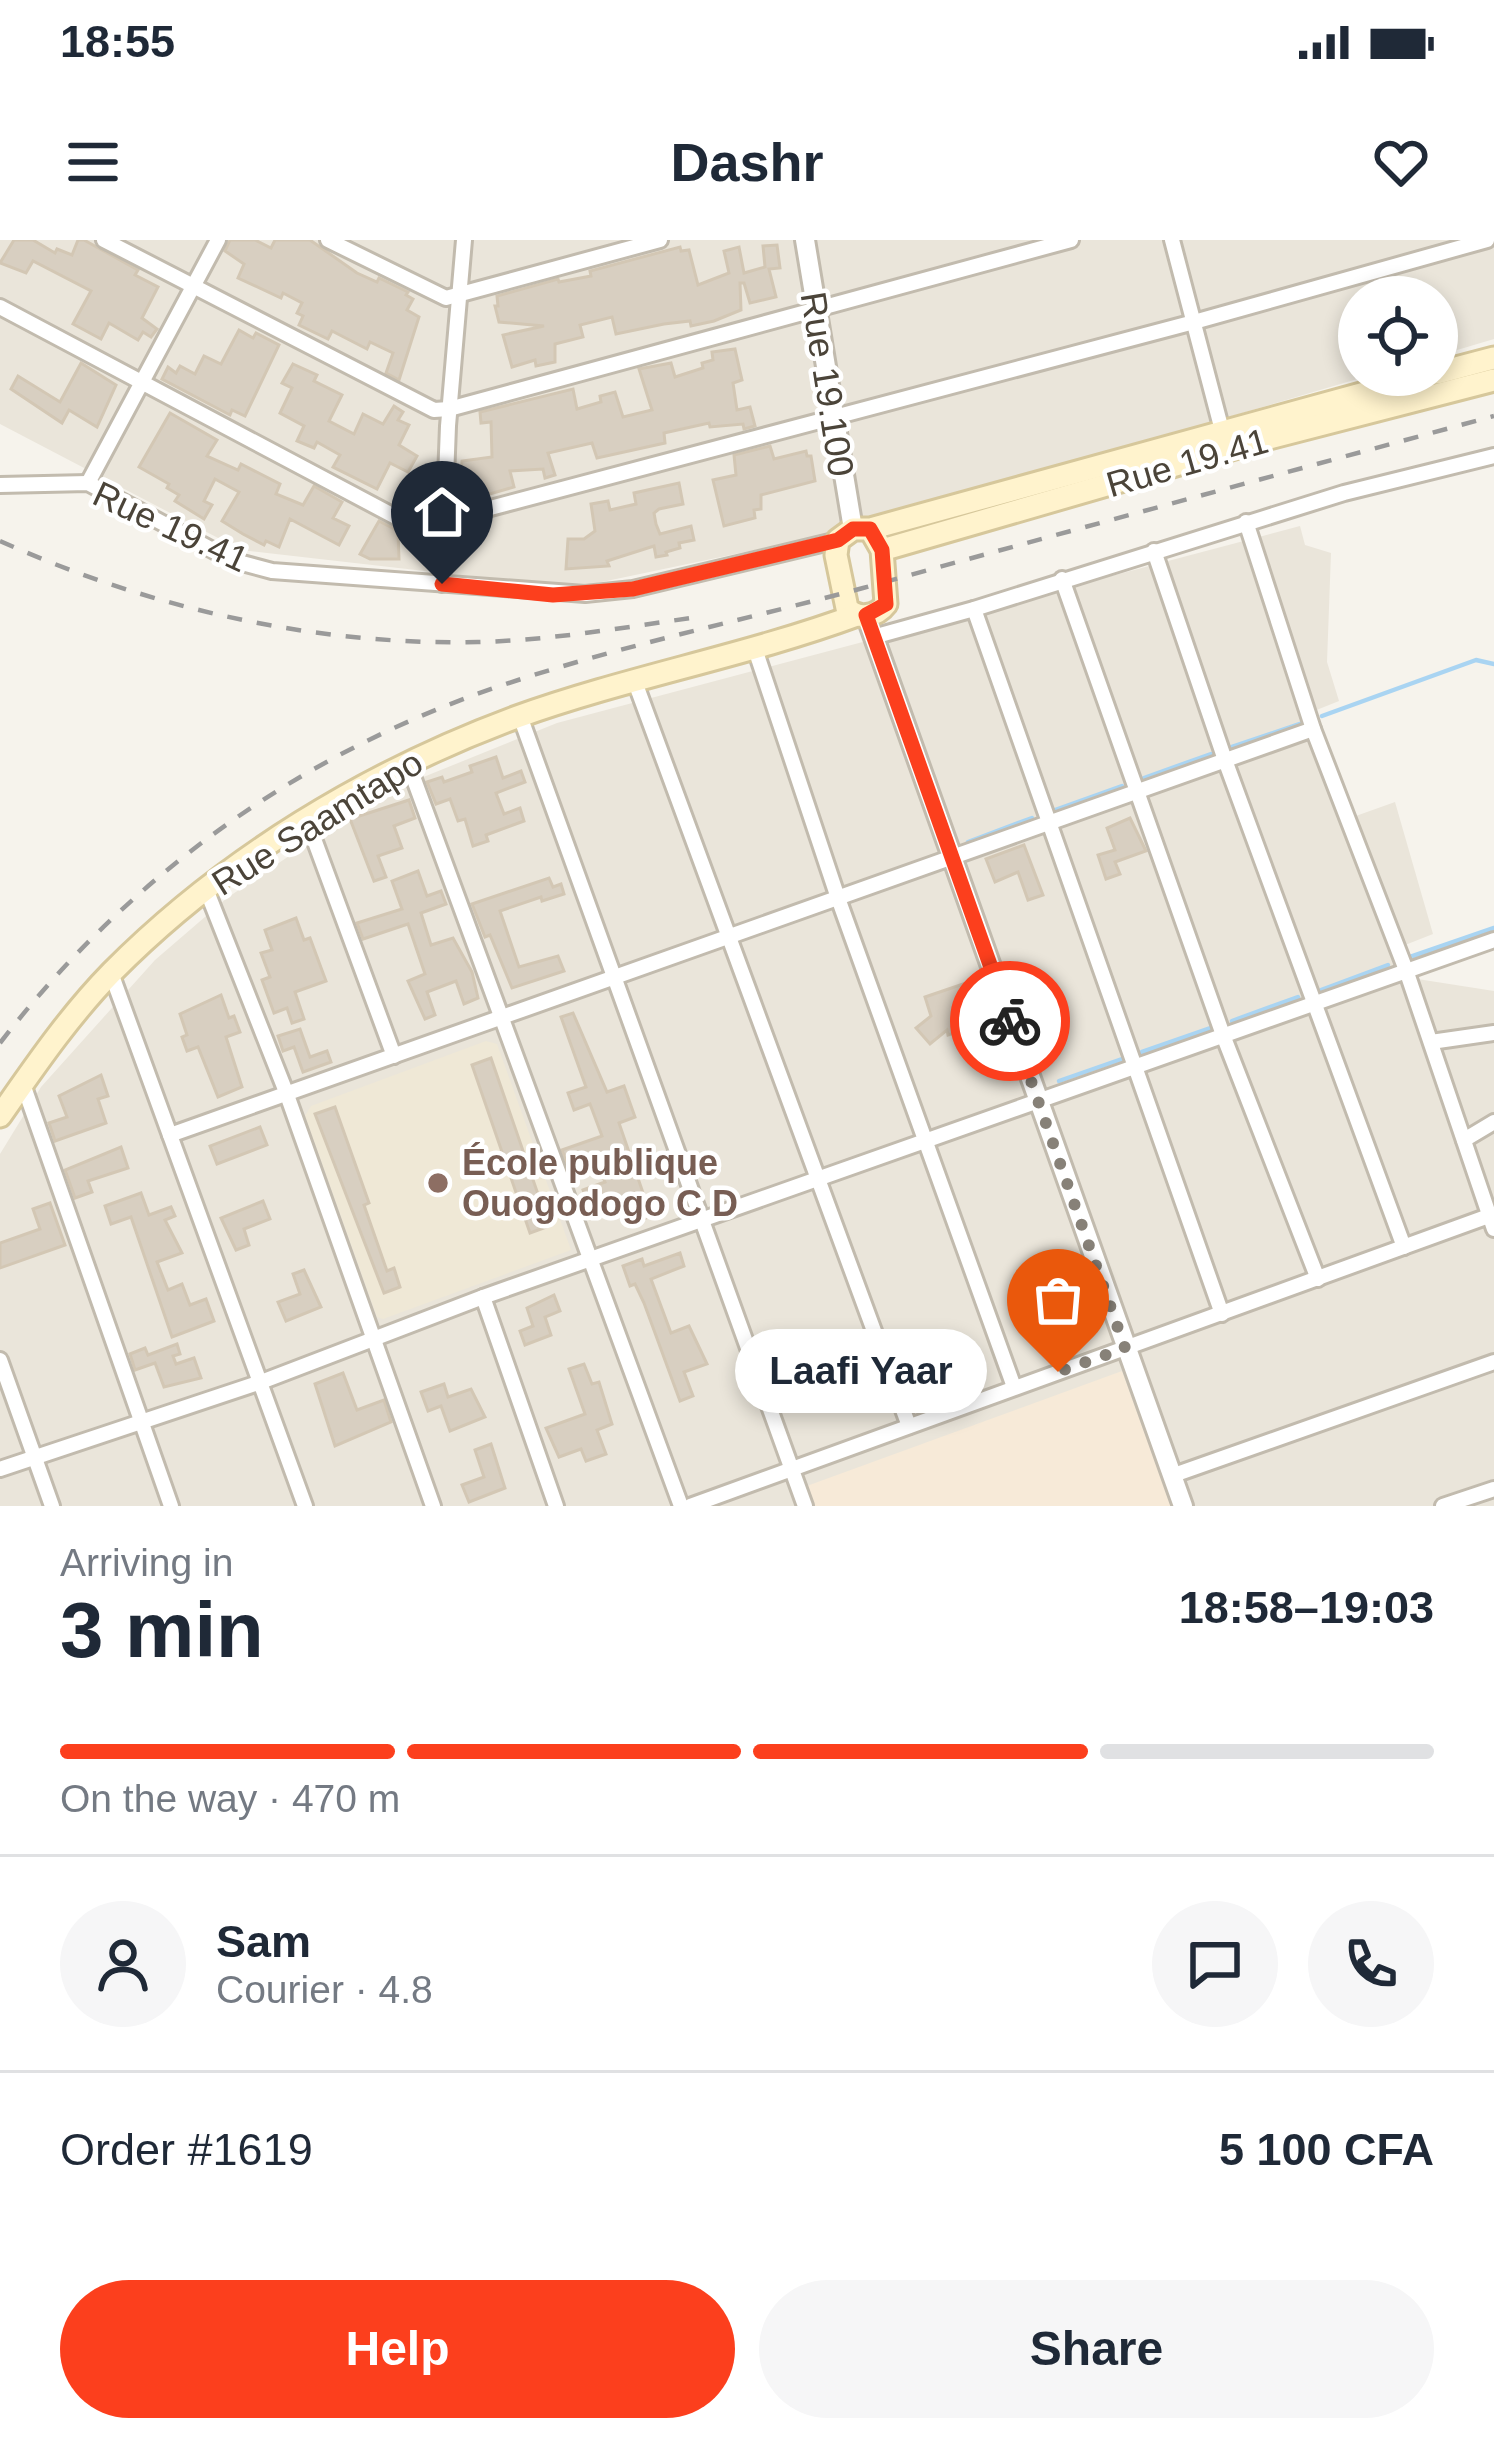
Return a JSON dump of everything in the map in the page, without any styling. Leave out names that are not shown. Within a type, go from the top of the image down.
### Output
[{"type":"main road","name":"Rue 19.41","points":[[1458,367],[1494,358]]},
{"type":"main road","name":"Rue 19.41","points":[[854,532],[1225,440],[1494,380]]},
{"type":"main road","name":"Rue 19.41","points":[[882,550],[1364,396]]},
{"type":"main road","points":[[854,532],[882,550],[886,604],[866,622],[847,608],[842,593],[854,532]]},
{"type":"main road","name":"Rue Saamtapo","points":[[0,1116],[55,1037],[111,973],[206,889],[308,820],[408,763],[520,716],[866,622]]},
{"type":"street","points":[[104,240],[434,410],[449,410],[1071,240]]},
{"type":"street","points":[[88,483],[218,240]]},
{"type":"street","points":[[328,240],[436,295],[458,297],[660,240]]},
{"type":"street","points":[[442,584],[449,410],[464,240]]},
{"type":"street","name":"Rue 19.100","points":[[805,240],[854,532]]},
{"type":"street","points":[[1172,240],[1225,440]]},
{"type":"street","points":[[445,520],[1486,240]]},
{"type":"street","points":[[0,308],[443,542]]},
{"type":"street","points":[[1183,1506],[866,622],[974,609],[1246,522],[1494,456]]},
{"type":"street","name":"Rue 19.41","points":[[0,485],[88,483],[231,560],[316,577],[553,595],[633,589],[854,532]]},
{"type":"street","points":[[408,763],[685,1506],[1404,1247],[1492,1220],[1406,970],[1313,729],[1246,522]]},
{"type":"street","points":[[1154,551],[1225,760],[1404,1247]]},
{"type":"street","points":[[1062,579],[1223,1035],[1318,1280]]},
{"type":"street","points":[[974,609],[1222,1314]]},
{"type":"street","points":[[755,649],[838,898],[1014,1387]]},
{"type":"street","points":[[635,682],[909,1426]]},
{"type":"street","points":[[520,716],[806,1506]]},
{"type":"street","points":[[170,1135],[1313,729]]},
{"type":"street","points":[[308,820],[394,1056]]},
{"type":"street","points":[[206,889],[286,1092],[433,1506]]},
{"type":"street","points":[[0,1469],[261,1382],[372,1337],[1494,940]]},
{"type":"street","points":[[111,973],[305,1506]]},
{"type":"street","points":[[1431,1042],[1494,1033]]},
{"type":"street","points":[[22,1084],[171,1506]]},
{"type":"street","points":[[1464,1140],[1494,1122]]},
{"type":"street","points":[[484,1297],[556,1506]]},
{"type":"street","points":[[0,1360],[52,1506]]},
{"type":"street","points":[[1171,1476],[1494,1362]]},
{"type":"street","points":[[1443,1506],[1494,1489]]},
{"type":"shaded area","points":[[0,240],[1494,240],[1494,339],[1458,350],[1458,276],[1338,276],[1338,385],[831,534],[573,588],[241,550],[0,424]]},
{"type":"shaded area","points":[[1300,526],[1305,545],[1331,553],[1327,662],[1339,701],[1314,711],[1353,817],[1395,802],[1433,934],[1400,947],[1411,978],[1494,991],[1494,1506],[0,1506],[0,1154],[41,1087],[155,960],[227,898],[326,831],[421,778],[557,723]]},
{"type":"shaded area","name":"École publique Ouogodogo C D","points":[[486,1041],[497,1044],[571,1250],[383,1319],[377,1317],[305,1116],[311,1106]]},
{"type":"shaded area","points":[[1122,1371],[1171,1506],[811,1506],[804,1487]]},
{"type":"building","points":[[14,240],[33,240],[55,253],[57,249],[72,255],[78,240],[84,240],[138,270],[135,275],[158,287],[142,318],[157,329],[151,337],[143,332],[138,340],[109,323],[101,339],[73,324],[91,291],[33,261],[26,273],[0,263]]},
{"type":"building","points":[[230,240],[255,240],[271,248],[275,240],[310,240],[357,273],[408,292],[413,299],[407,310],[419,317],[399,380],[386,373],[393,353],[370,342],[367,349],[332,331],[328,339],[299,325],[303,316],[297,313],[302,303],[238,278],[244,264],[225,251]]},
{"type":"building","points":[[777,245],[780,268],[769,269],[776,297],[750,303],[740,283],[741,310],[714,321],[691,326],[690,321],[664,324],[616,334],[612,317],[580,325],[583,337],[555,344],[555,362],[536,366],[535,360],[512,367],[503,335],[544,326],[499,322],[497,296],[558,279],[591,276],[590,271],[680,247],[689,250],[698,285],[729,273],[724,251],[739,247],[744,273],[765,267],[763,246]]},
{"type":"building","points":[[239,330],[279,345],[245,416],[232,410],[230,415],[162,379],[168,367],[176,373],[180,366],[195,374],[204,356],[221,364]]},
{"type":"building","points":[[735,349],[742,380],[733,383],[737,410],[750,407],[755,426],[710,427],[709,423],[664,433],[665,443],[597,458],[592,443],[548,453],[555,475],[545,478],[543,469],[510,471],[514,487],[483,496],[481,488],[460,487],[462,461],[492,457],[491,422],[481,423],[480,412],[573,389],[577,409],[615,392],[623,417],[652,410],[639,369],[671,363],[675,377],[703,368],[702,363],[713,360],[712,352]]},
{"type":"building","points":[[81,363],[116,385],[97,427],[69,410],[62,423],[11,389],[18,376],[60,402]]},
{"type":"building","points":[[293,364],[342,395],[329,421],[354,434],[363,414],[383,424],[394,406],[403,412],[398,420],[409,425],[399,445],[417,456],[408,472],[390,463],[377,489],[333,467],[340,455],[317,442],[314,448],[297,441],[304,426],[280,413],[292,388],[282,383]]},
{"type":"building","points":[[170,413],[217,440],[207,456],[238,470],[241,464],[280,484],[276,494],[303,505],[314,486],[342,502],[333,518],[349,526],[339,545],[290,519],[279,547],[243,534],[222,521],[239,492],[215,479],[204,501],[212,505],[204,519],[175,501],[179,495],[167,488],[169,484],[139,467]]},
{"type":"building","points":[[770,446],[774,459],[806,451],[815,481],[761,495],[755,518],[724,526],[713,480],[736,475],[734,455]]},
{"type":"building","points":[[679,483],[683,504],[659,509],[654,513],[656,524],[660,534],[691,526],[694,540],[679,543],[680,548],[667,555],[656,557],[654,546],[607,561],[609,566],[566,569],[568,539],[584,539],[595,531],[591,504],[608,501],[610,510],[636,504],[634,493]]},
{"type":"building","points":[[379,521],[398,531],[399,559],[370,559],[360,554]]},
{"type":"building","points":[[496,757],[503,778],[521,771],[525,782],[496,793],[504,814],[520,808],[524,821],[486,835],[488,841],[473,846],[465,819],[458,821],[450,799],[436,804],[427,782],[442,777],[444,782],[472,772],[470,766]]},
{"type":"building","points":[[409,800],[415,818],[394,826],[402,848],[378,856],[386,877],[374,881],[350,819]]},
{"type":"building","points":[[1130,818],[1146,851],[1115,862],[1120,874],[1106,879],[1098,855],[1115,850],[1107,828]]},
{"type":"building","points":[[1024,845],[1043,895],[1028,900],[1018,872],[995,882],[986,859]]},
{"type":"building","points":[[418,871],[427,896],[441,891],[446,904],[421,913],[431,945],[453,938],[472,972],[478,998],[464,1004],[456,981],[427,992],[435,1015],[425,1019],[408,981],[425,974],[408,924],[363,939],[357,923],[402,909],[392,881]]},
{"type":"building","points":[[549,878],[553,887],[561,884],[564,894],[500,911],[519,967],[558,956],[564,971],[512,988],[472,904]]},
{"type":"building","points":[[296,918],[304,940],[310,938],[326,981],[295,992],[304,1019],[292,1023],[287,1008],[274,1013],[262,980],[270,977],[261,953],[272,950],[265,930]]},
{"type":"building","points":[[975,980],[981,998],[955,1007],[963,1030],[948,1035],[947,1030],[930,1044],[916,1028],[931,1016],[925,997]]},
{"type":"building","points":[[221,995],[240,1032],[226,1037],[242,1087],[218,1097],[198,1047],[187,1051],[180,1014]]},
{"type":"building","points":[[573,1013],[607,1092],[624,1086],[635,1117],[619,1123],[651,1216],[635,1222],[627,1199],[591,1211],[583,1190],[605,1182],[596,1159],[569,1169],[562,1150],[602,1136],[590,1104],[574,1110],[568,1093],[586,1087],[561,1017]]},
{"type":"building","points":[[300,1029],[310,1057],[327,1051],[331,1062],[303,1072],[294,1047],[283,1051],[278,1036]]},
{"type":"building","points":[[491,1058],[549,1226],[530,1233],[472,1065]]},
{"type":"building","points":[[101,1075],[108,1096],[98,1099],[106,1123],[55,1141],[49,1123],[67,1117],[59,1096]]},
{"type":"building","points":[[335,1107],[387,1271],[394,1268],[400,1287],[384,1293],[315,1114]]},
{"type":"building","points":[[260,1127],[267,1145],[217,1164],[210,1146]]},
{"type":"building","points":[[121,1147],[128,1168],[88,1181],[92,1192],[75,1198],[65,1170]]},
{"type":"building","points":[[141,1193],[149,1215],[171,1207],[175,1216],[165,1220],[182,1253],[157,1262],[168,1290],[182,1284],[190,1305],[206,1299],[214,1321],[172,1337],[131,1217],[111,1224],[105,1206]]},
{"type":"building","points":[[263,1201],[270,1219],[244,1229],[249,1245],[236,1250],[221,1218]]},
{"type":"building","points":[[50,1203],[65,1245],[0,1268],[0,1243],[40,1229],[33,1209]]},
{"type":"building","points":[[680,1253],[684,1266],[651,1279],[671,1333],[689,1326],[707,1364],[684,1372],[693,1396],[680,1401],[644,1303],[635,1284],[630,1286],[623,1266],[642,1259],[644,1266]]},
{"type":"building","points":[[304,1270],[321,1307],[286,1321],[278,1302],[300,1294],[293,1274]]},
{"type":"building","points":[[554,1295],[560,1311],[545,1317],[551,1335],[525,1345],[520,1331],[533,1326],[527,1308]]},
{"type":"building","points":[[177,1344],[176,1364],[194,1358],[201,1378],[164,1387],[155,1363],[135,1370],[130,1354],[145,1348],[148,1355]]},
{"type":"building","points":[[584,1364],[592,1384],[599,1382],[612,1424],[597,1430],[606,1454],[586,1461],[581,1449],[559,1457],[546,1428],[585,1414],[569,1369]]},
{"type":"building","points":[[343,1373],[357,1410],[384,1400],[391,1422],[335,1446],[315,1384]]},
{"type":"building","points":[[444,1384],[448,1397],[471,1389],[485,1417],[450,1431],[441,1406],[428,1411],[421,1392]]},
{"type":"building","points":[[491,1444],[505,1488],[469,1502],[462,1485],[484,1477],[475,1450]]},
{"type":"waterway","points":[[1322,716],[1476,660],[1494,664]]},
{"type":"waterway","points":[[1232,747],[1300,724]]},
{"type":"waterway","points":[[1144,778],[1211,754]]},
{"type":"waterway","points":[[1055,810],[1122,786]]},
{"type":"waterway","points":[[968,842],[1032,818]]},
{"type":"waterway","points":[[1410,957],[1494,928]]},
{"type":"waterway","points":[[1321,990],[1388,965]]},
{"type":"waterway","points":[[1232,1021],[1298,997]]},
{"type":"waterway","points":[[1142,1052],[1211,1028]]},
{"type":"waterway","points":[[1059,1081],[1122,1059]]},
{"type":"railway","points":[[0,1043],[103,927],[160,876],[284,786],[421,716],[585,660],[1494,416]]},
{"type":"railway","points":[[0,541],[115,586],[174,603],[234,618],[356,637],[507,641],[698,617]]},
{"type":"way so far","points":[[1010,1021],[1125,1348],[1058,1372]]},
{"type":"place","name":"École publique Ouogodogo C D","points":[[438,1183]]},
{"type":"place","name":"Laafi Yaar","points":[[1058,1372]]},
{"type":"route","points":[[442,584],[553,595],[633,589],[838,540],[853,529],[870,529],[882,550],[886,604],[866,615],[1010,1021]]}]
